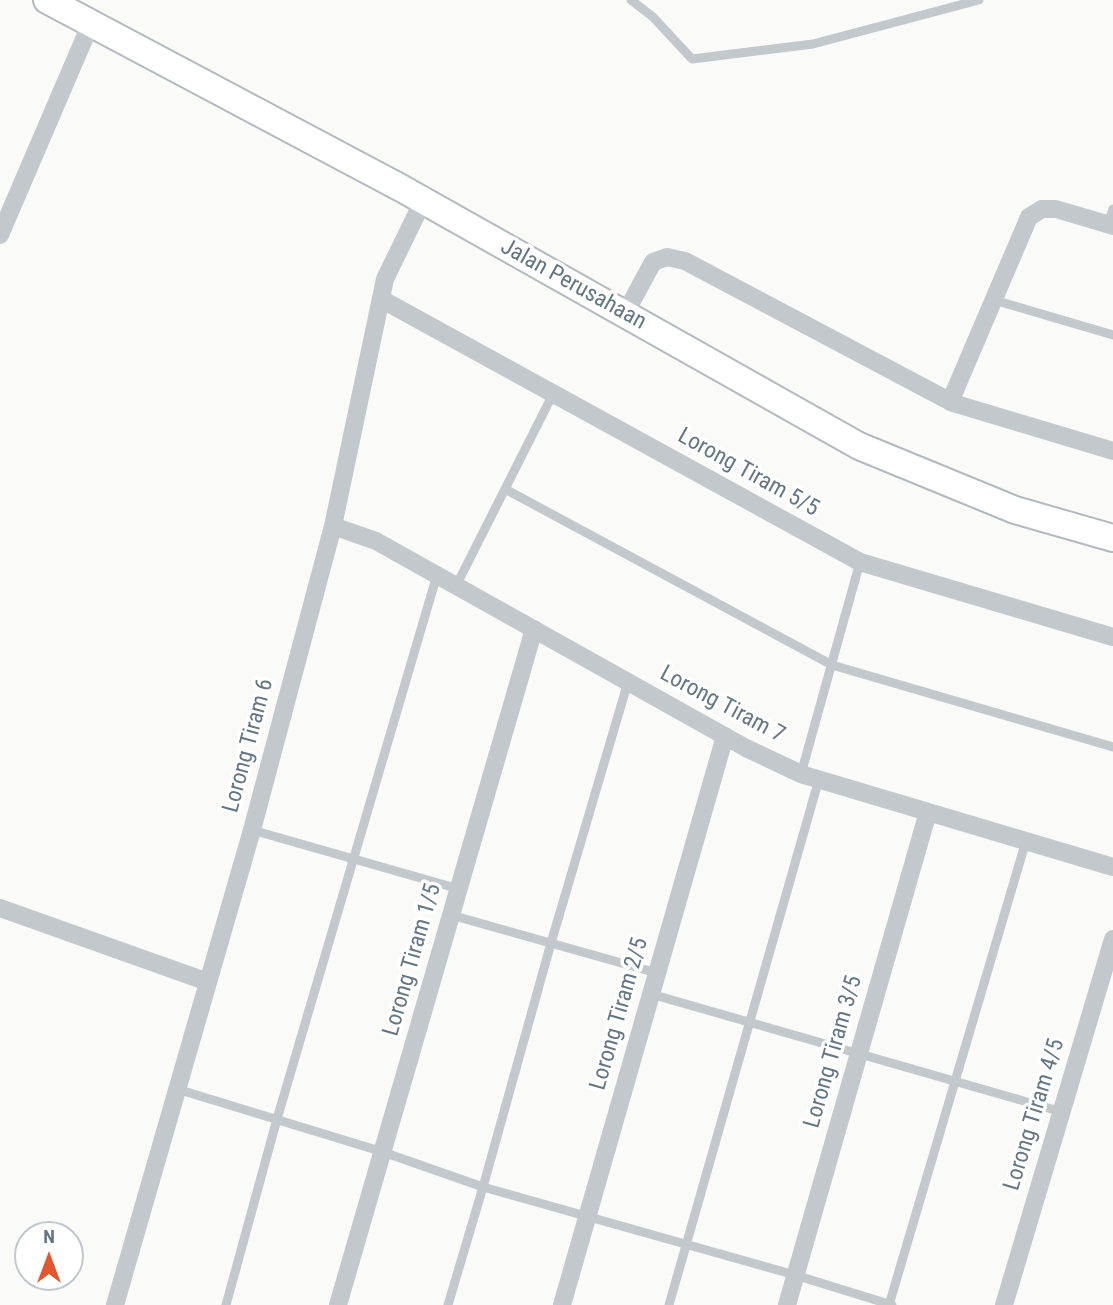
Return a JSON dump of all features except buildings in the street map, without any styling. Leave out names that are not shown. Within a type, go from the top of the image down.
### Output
[{"type":"main road","name":"Jalan Perusahaan","points":[[48,0],[423,201],[859,446],[1015,510],[1113,538]]},
{"type":"street","points":[[0,234],[91,23]]},
{"type":"street","name":"Lorong Tiram 6","points":[[115,1305],[252,830],[333,526],[385,279],[423,201]]},
{"type":"street","points":[[950,402],[1029,217],[1042,209],[1056,209],[1111,220]]},
{"type":"street","points":[[625,314],[653,262],[667,257],[685,261],[950,402],[1113,451]]},
{"type":"street","name":"Lorong Tiram 5/5","points":[[381,299],[860,562],[1113,637]]},
{"type":"street","name":"Lorong Tiram 7","points":[[333,526],[376,541],[725,736],[810,776],[1113,867]]},
{"type":"street","name":"Lorong Tiram 1/5","points":[[338,1305],[534,629]]},
{"type":"street","name":"Lorong Tiram 2/5","points":[[562,1305],[725,736]]},
{"type":"street","name":"Lorong Tiram 3/5","points":[[787,1305],[928,812]]},
{"type":"street","points":[[0,908],[208,982]]},
{"type":"street","name":"Lorong Tiram 4/5","points":[[1004,1305],[1113,939]]},
{"type":"lane","points":[[631,0],[653,17],[692,59],[813,44],[979,0]]},
{"type":"lane","points":[[993,300],[1113,335]]},
{"type":"lane","points":[[456,586],[553,394]]},
{"type":"lane","points":[[505,489],[832,665],[1113,747]]},
{"type":"lane","points":[[669,1305],[750,1023],[810,776],[832,665],[860,562]]},
{"type":"lane","points":[[226,1305],[277,1119],[437,575]]},
{"type":"lane","points":[[448,1305],[628,682]]},
{"type":"lane","points":[[252,830],[459,889]]},
{"type":"lane","points":[[177,1089],[383,1152],[483,1187],[795,1275],[890,1305],[1026,841]]},
{"type":"lane","points":[[451,915],[657,973]]},
{"type":"lane","points":[[651,994],[1062,1112]]}]
